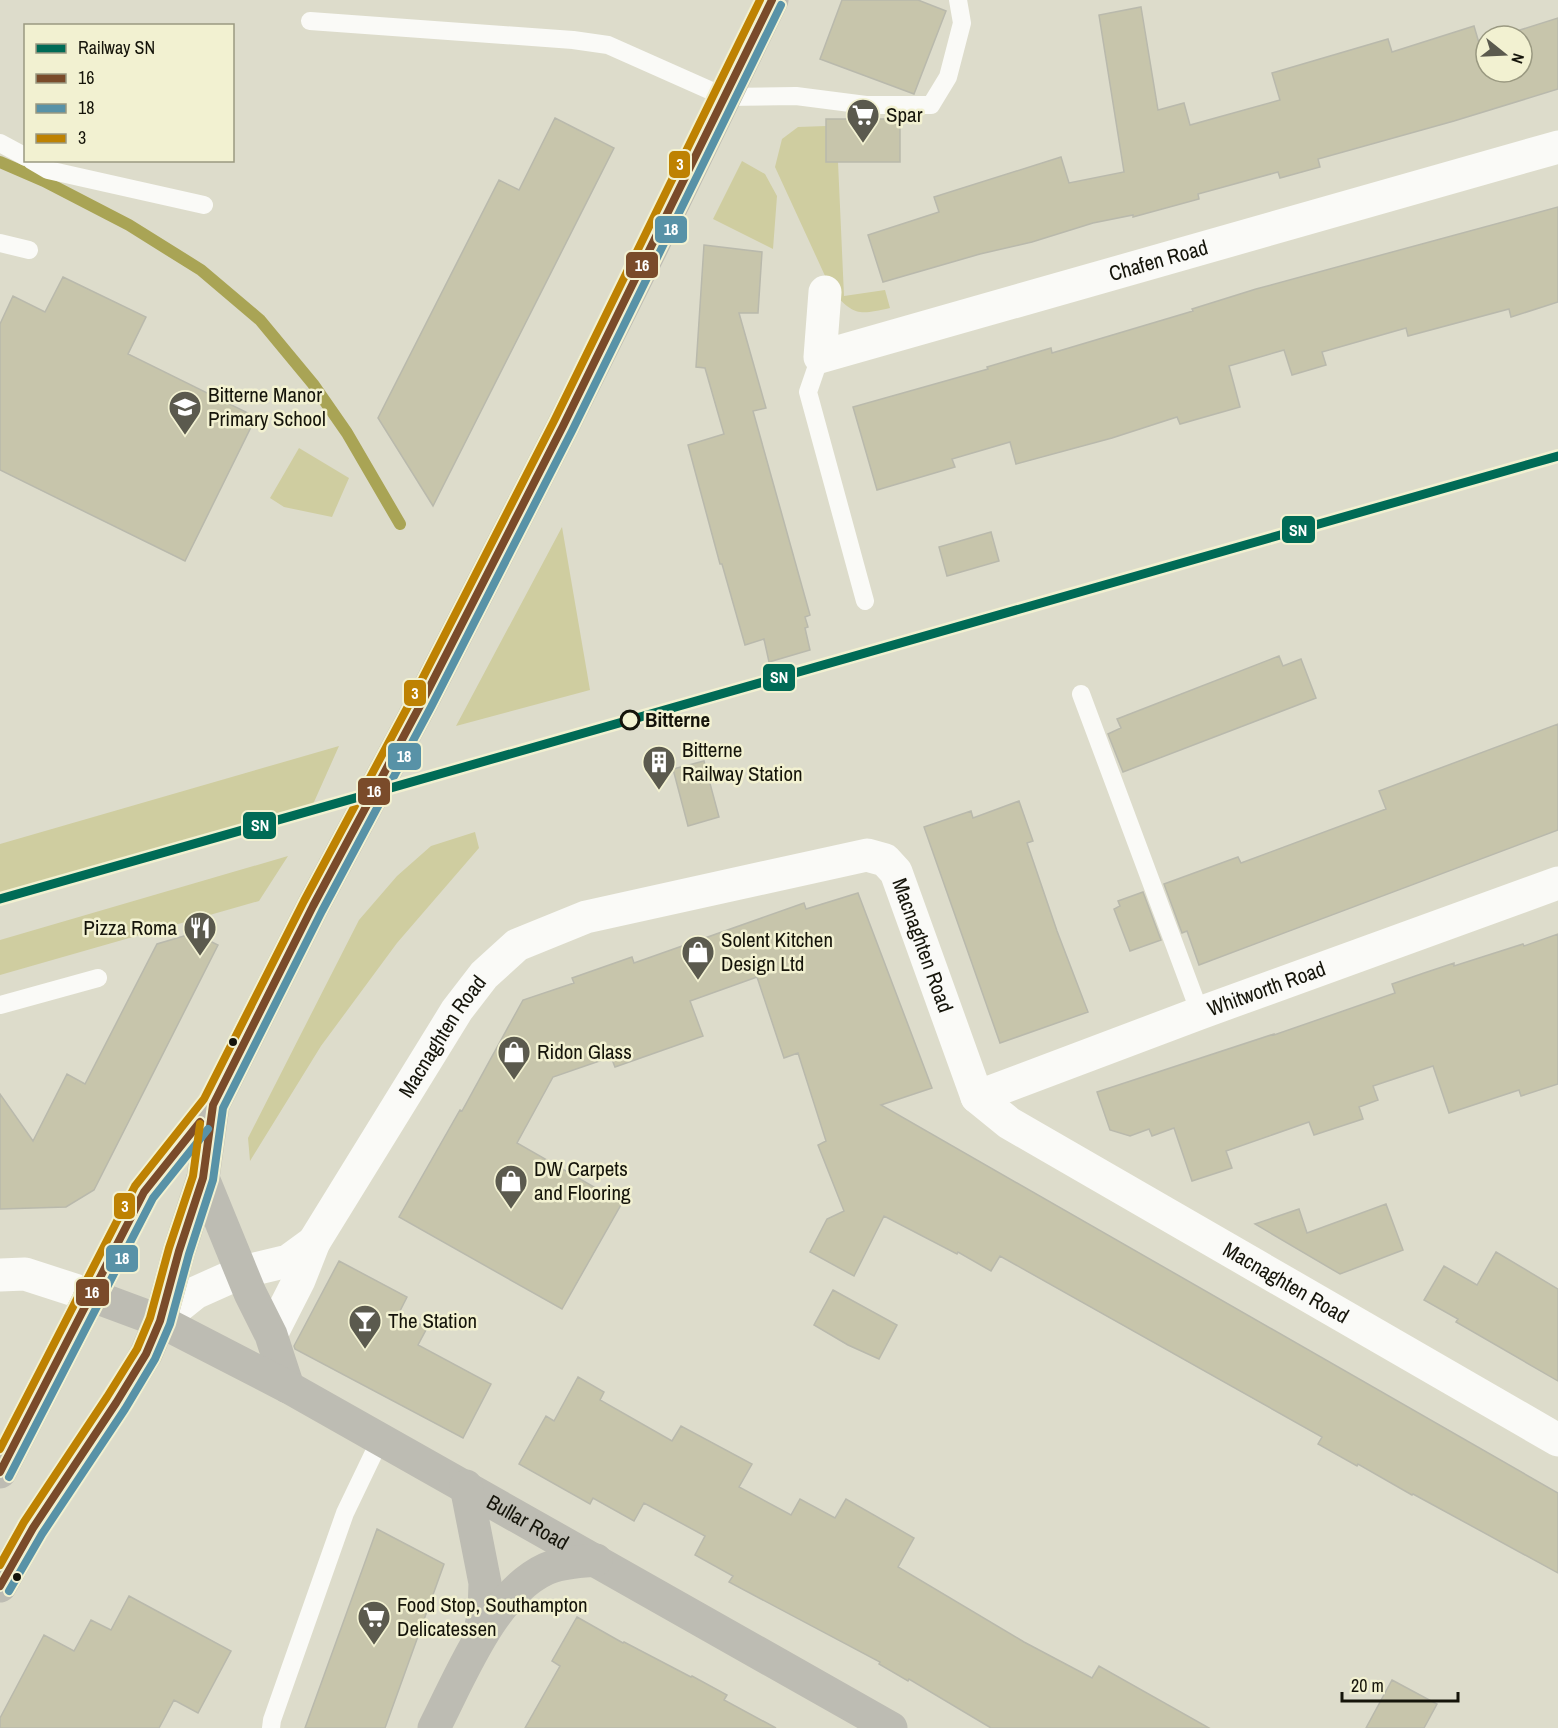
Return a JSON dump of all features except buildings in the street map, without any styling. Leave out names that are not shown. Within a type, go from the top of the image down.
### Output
[{"type":"main road","points":[[0,1472],[144,1192],[213,1105],[313,906],[422,702],[568,415],[772,0]]},
{"type":"main road","points":[[0,1586],[33,1528],[146,1354],[160,1321],[179,1251],[203,1178],[213,1105]]},
{"type":"main road","points":[[203,1178],[271,1335],[288,1387]]},
{"type":"main road","name":"Bullar Road","points":[[90,1295],[160,1321],[288,1387],[891,1728]]},
{"type":"main road","points":[[466,1486],[485,1583],[484,1612],[477,1643]]},
{"type":"main road","points":[[434,1728],[477,1643],[508,1598],[525,1581],[559,1564],[596,1560]]},
{"type":"street","name":"Chafen Road","points":[[820,357],[1558,147]]},
{"type":"street","points":[[820,357],[825,292]]},
{"type":"street","name":"Macnaghten Road","points":[[271,1335],[299,1280],[314,1242],[457,1010],[484,975],[517,945],[586,918],[867,855],[885,860],[896,872],[977,1097],[1009,1123],[1558,1440]]},
{"type":"street","name":"Whitworth Road","points":[[977,1097],[1558,883]]},
{"type":"street","name":"Macnaghten Road","points":[[160,1321],[195,1293],[242,1272],[288,1261],[314,1242]]},
{"type":"street","points":[[0,1275],[25,1274],[90,1295]]},
{"type":"lane","points":[[310,21],[573,40],[608,45],[725,97],[796,96],[866,105],[931,105],[948,77],[962,23],[958,0]]},
{"type":"lane","points":[[0,143],[24,156]]},
{"type":"lane","points":[[34,162],[48,170],[204,205]]},
{"type":"lane","points":[[0,243],[29,250]]},
{"type":"lane","points":[[820,357],[808,392],[865,601]]},
{"type":"lane","points":[[1081,694],[1200,1013]]},
{"type":"lane","points":[[0,1005],[98,978]]},
{"type":"lane","points":[[271,1728],[345,1513],[381,1438]]},
{"type":"shaded area","points":[[826,126],[826,161],[838,162],[844,296],[885,290],[890,308],[858,312],[846,305],[832,291],[775,167],[782,139],[798,127]]},
{"type":"shaded area","points":[[742,161],[765,174],[777,196],[773,249],[713,219]]},
{"type":"shaded area","points":[[299,448],[349,478],[332,517],[284,507],[270,498]]},
{"type":"shaded area","points":[[562,527],[590,690],[456,726]]},
{"type":"shaded area","points":[[339,746],[310,811],[0,899],[0,844]]},
{"type":"shaded area","points":[[475,832],[479,848],[397,943],[321,1046],[250,1161],[248,1138],[359,920],[397,876],[431,846]]},
{"type":"shaded area","points":[[288,856],[259,901],[0,975],[0,940]]},
{"type":"waterway","points":[[0,162],[44,181],[129,225],[201,270],[260,320],[313,384],[347,433],[400,524]]},
{"type":"rail line","name":"SN","points":[[0,899],[1558,456]]},
{"type":"transit line","name":"3","points":[[0,1449],[135,1186],[204,1099],[304,901],[413,697],[554,421],[760,0]]},
{"type":"transit line","name":"16","points":[[0,1586],[33,1528],[146,1354],[160,1321],[179,1251],[203,1178],[213,1105],[313,906],[422,702],[563,426],[772,0]]},
{"type":"transit line","name":"18","points":[[9,1591],[42,1534],[125,1409],[155,1359],[170,1324],[189,1254],[213,1180],[223,1108],[322,911],[431,707],[572,431],[781,5]]},
{"type":"transit line","name":"16","points":[[0,1472],[144,1192],[200,1122]]},
{"type":"transit line","name":"3","points":[[0,1565],[24,1522],[137,1349],[150,1318],[169,1248],[193,1176],[200,1124]]},
{"type":"transit line","name":"18","points":[[9,1477],[153,1198],[208,1129]]},
{"type":"place","name":"Spar","points":[[863,144]]},
{"type":"place","name":"Bitterne Manor Primary School","points":[[185,436]]},
{"type":"place","name":"Bitterne","points":[[630,720]]},
{"type":"place","name":"Bitterne Railway Station","points":[[659,791]]},
{"type":"place","name":"Pizza Roma","points":[[200,957]]},
{"type":"place","name":"Solent Kitchen Design Ltd","points":[[698,981]]},
{"type":"place","name":"Ridon Glass","points":[[514,1081]]},
{"type":"place","name":"DW Carpets and Flooring","points":[[511,1210]]},
{"type":"place","name":"The Station","points":[[365,1350]]},
{"type":"place","name":"Food Stop, Southampton Delicatessen","points":[[374,1646]]}]
